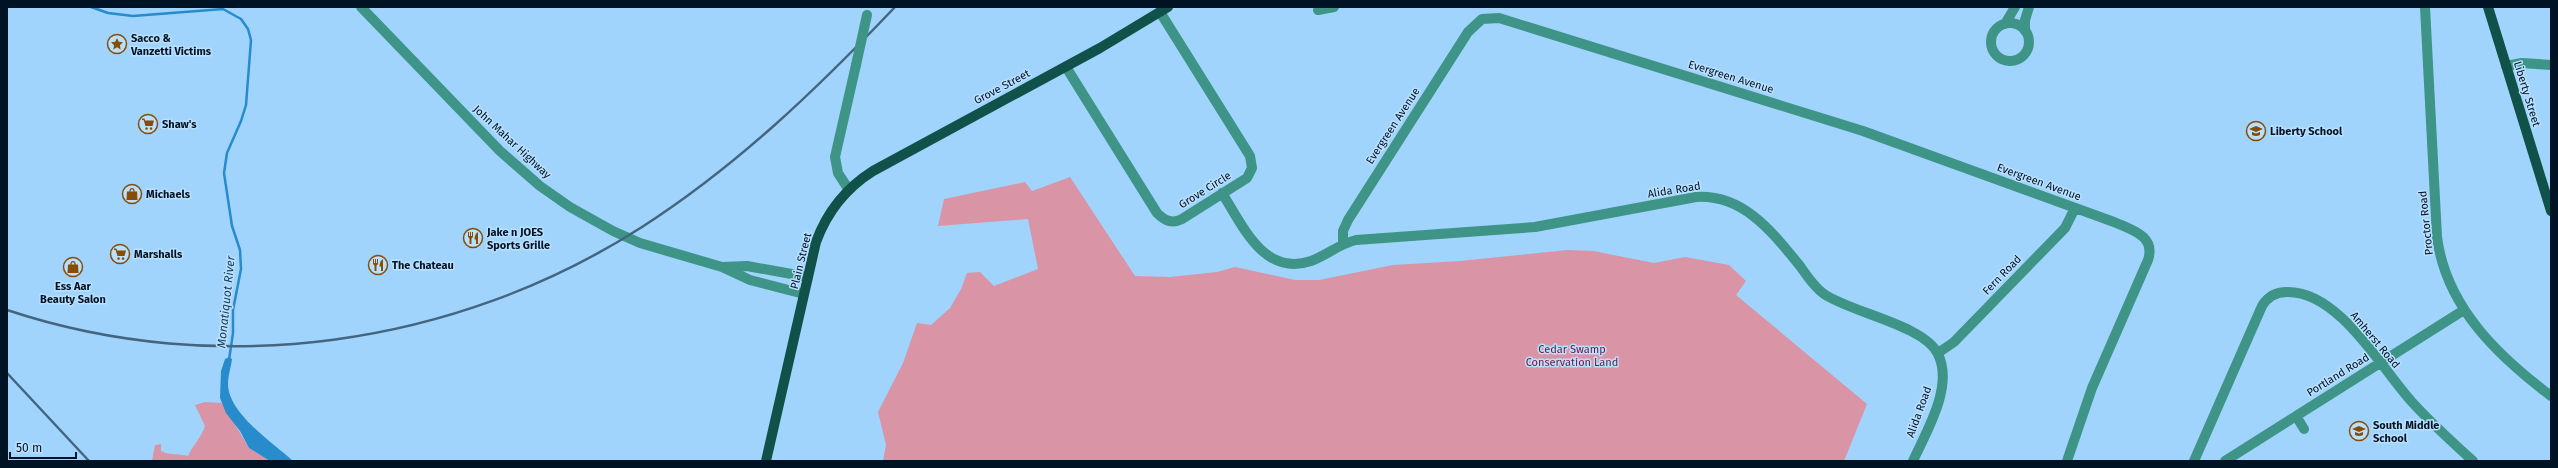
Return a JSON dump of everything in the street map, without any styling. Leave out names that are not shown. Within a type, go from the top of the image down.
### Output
[{"type":"main road","name":"Liberty Street","points":[[2488,7],[2551,211]]},
{"type":"main road","name":"Grove Street","points":[[849,190],[880,167],[1066,67],[1164,10]]},
{"type":"main road","name":"Plain Street","points":[[766,461],[808,277],[822,227],[834,207],[849,190]]},
{"type":"street","name":"John Mahar Highway","points":[[361,7],[500,151],[540,186],[570,207],[595,222],[640,243],[722,266],[750,280],[804,294]]},
{"type":"street","points":[[1318,10],[1334,7]]},
{"type":"street","points":[[2014,7],[2005,24],[1994,32],[1991,41],[1993,51],[2003,60],[2013,61],[2024,54],[2029,42],[2025,31],[2025,20],[2029,7]]},
{"type":"street","name":"Proctor Road","points":[[2425,7],[2437,238],[2446,272],[2464,310],[2499,352],[2551,396]]},
{"type":"street","name":"Grove Circle","points":[[1066,67],[1160,217],[1171,222],[1179,220],[1250,175],[1252,160],[1164,10]]},
{"type":"street","points":[[849,190],[838,173],[835,157],[868,11]]},
{"type":"street","name":"Evergreen Avenue","points":[[1343,243],[1343,231],[1357,206],[1468,32],[1476,22],[1487,18],[1499,18],[1847,126],[2075,208],[2139,233],[2147,240],[2150,252],[2092,388],[2067,461]]},
{"type":"street","points":[[2005,24],[2015,24],[2025,31]]},
{"type":"street","points":[[2506,66],[2522,63],[2551,65]]},
{"type":"street","points":[[1222,193],[1260,251],[1278,262],[1293,264],[1310,261],[1343,243]]},
{"type":"street","name":"Alida Road","points":[[1343,243],[1362,239],[1535,227],[1689,198],[1716,198],[1736,204],[1756,217],[1774,234],[1824,294],[1918,335],[1928,341],[1938,353],[1941,367],[1940,390],[1913,461]]},
{"type":"street","name":"Fern Road","points":[[1938,353],[1954,342],[2065,228],[2075,208]]},
{"type":"street","name":"John Mahar Highway","points":[[722,266],[747,266],[808,277]]},
{"type":"street","name":"Amherst Road","points":[[2194,461],[2259,311],[2265,301],[2273,295],[2296,293],[2316,300],[2329,308],[2348,324],[2379,364],[2420,412],[2473,461]]},
{"type":"street","name":"Portland Road","points":[[2225,461],[2464,310]]},
{"type":"street","points":[[2296,416],[2304,429]]},
{"type":"green space","name":"Cedar Swamp Conservation Land","points":[[1070,177],[1135,276],[1170,277],[1217,272],[1235,267],[1295,280],[1319,280],[1393,265],[1460,261],[1567,250],[1593,251],[1654,263],[1685,257],[1729,265],[1746,281],[1736,295],[1867,404],[1844,461],[883,461],[886,445],[878,412],[903,363],[917,323],[931,325],[950,308],[961,289],[967,273],[980,272],[994,286],[1038,269],[1028,219],[938,226],[944,199],[1025,182],[1032,191]]},
{"type":"green space","points":[[205,402],[222,403],[249,448],[270,461],[152,461],[155,445],[161,444],[161,451],[164,453],[188,456],[205,426],[195,405]]},
{"type":"water","points":[[229,357],[232,359],[228,384],[230,395],[235,406],[253,427],[293,461],[270,461],[249,448],[240,431],[226,413],[220,398],[221,371],[225,359]]},
{"type":"waterway","name":"Monatiquot River","points":[[91,7],[108,13],[133,16],[223,9],[241,19],[248,29],[251,40],[246,105],[241,121],[227,153],[224,173],[232,226],[240,250],[241,269],[233,310],[233,333],[229,360]]},
{"type":"railway","points":[[7,310],[87,331],[169,343],[251,346],[334,340],[415,324],[494,300],[570,268],[642,227],[677,203],[711,178],[775,124],[836,67],[895,7]]},
{"type":"railway","points":[[7,373],[89,461]]},
{"type":"place","name":"Sacco & Vanzetti Victims","points":[[117,44]]},
{"type":"place","name":"Shaw's","points":[[148,124]]},
{"type":"place","name":"Liberty School","points":[[2256,131]]},
{"type":"place","name":"Michaels","points":[[132,194]]},
{"type":"place","name":"Jake n JOES Sports Grille","points":[[473,238]]},
{"type":"place","name":"Marshalls","points":[[120,254]]},
{"type":"place","name":"The Chateau","points":[[378,265]]},
{"type":"place","name":"Ess Aar Beauty Salon","points":[[73,267]]},
{"type":"place","name":"South Middle School","points":[[2359,431]]}]
